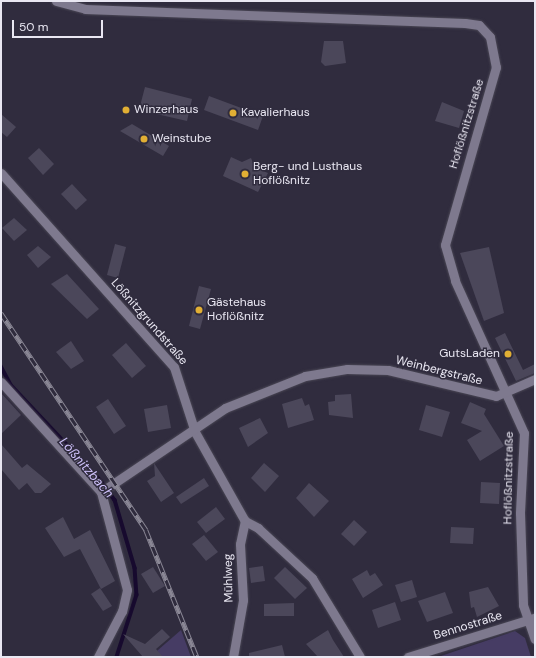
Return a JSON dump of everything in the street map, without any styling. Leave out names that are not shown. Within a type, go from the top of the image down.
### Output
[{"type":"street","name":"Hoflößnitzstraße","points":[[56,1],[85,9],[479,25],[492,41],[496,67],[445,245],[455,282],[524,433],[520,513],[523,605],[532,619],[535,639]]},
{"type":"street","name":"Lößnitzgrundstraße","points":[[1,173],[174,367],[195,432],[245,521],[258,528],[312,578],[360,657]]},
{"type":"street","name":"Weinbergstraße","points":[[102,491],[195,432],[225,408],[305,376],[332,371],[388,370],[485,395],[505,393],[535,379]]},
{"type":"street","points":[[1,382],[102,491],[127,590],[122,611],[98,657]]},
{"type":"street","name":"Mühlweg","points":[[232,657],[243,600],[240,544],[245,521]]},
{"type":"street","name":"Bennostraße","points":[[408,657],[532,619]]},
{"type":"shaded area","points":[[181,630],[191,657],[150,657]]},
{"type":"shaded area","points":[[515,631],[525,638],[531,657],[438,657]]},
{"type":"building","points":[[324,41],[343,41],[346,63],[325,66],[321,62]]},
{"type":"building","points":[[145,87],[192,99],[187,121],[139,110]]},
{"type":"building","name":"Kavalierhaus","points":[[209,96],[263,116],[258,130],[204,110]]},
{"type":"building","points":[[442,102],[464,111],[459,128],[435,121]]},
{"type":"building","points":[[1,114],[16,127],[7,137],[1,132]]},
{"type":"building","name":"Weinstube","points":[[132,124],[169,146],[163,156],[120,131]]},
{"type":"building","points":[[39,148],[54,164],[43,175],[28,158]]},
{"type":"building","name":"Berg- und Lusthaus Hoflößnitz","points":[[231,157],[242,162],[251,158],[255,168],[268,173],[258,192],[223,176]]},
{"type":"building","points":[[72,184],[87,200],[76,210],[61,194]]},
{"type":"building","points":[[14,218],[27,230],[14,241],[2,228]]},
{"type":"building","points":[[115,244],[126,247],[118,278],[107,275]]},
{"type":"building","points":[[38,246],[51,257],[38,268],[27,255]]},
{"type":"building","points":[[489,247],[504,313],[484,321],[460,253]]},
{"type":"building","points":[[67,274],[99,309],[87,319],[51,284]]},
{"type":"building","name":"Gästehaus Hoflößnitz","points":[[199,286],[211,289],[200,329],[189,326]]},
{"type":"building","points":[[505,333],[523,370],[535,364],[535,373],[516,381],[495,338]]},
{"type":"building","points":[[71,341],[84,361],[71,369],[56,352]]},
{"type":"building","points":[[126,343],[146,366],[132,378],[112,355]]},
{"type":"building","points":[[1,393],[21,415],[1,434]]},
{"type":"building","points":[[351,394],[353,418],[329,415],[328,402],[335,401],[335,395]]},
{"type":"building","points":[[302,398],[305,406],[309,404],[314,420],[288,428],[282,404]]},
{"type":"building","points":[[108,399],[126,426],[114,434],[96,407]]},
{"type":"building","points":[[470,402],[486,409],[484,414],[504,446],[480,461],[467,440],[482,431],[461,423]]},
{"type":"building","points":[[167,405],[171,428],[148,432],[144,409]]},
{"type":"building","points":[[426,405],[450,412],[442,437],[419,430]]},
{"type":"building","points":[[260,418],[268,433],[248,447],[239,428]]},
{"type":"building","points":[[1,444],[22,468],[27,464],[51,484],[41,493],[35,493],[27,483],[19,490],[1,469]]},
{"type":"building","points":[[154,463],[174,493],[161,502],[147,481],[155,476]]},
{"type":"building","points":[[264,463],[279,476],[265,492],[251,478]]},
{"type":"building","points":[[204,478],[209,486],[181,504],[176,497]]},
{"type":"building","points":[[481,482],[500,483],[499,504],[480,503]]},
{"type":"building","points":[[309,483],[329,501],[314,517],[296,498]]},
{"type":"building","points":[[216,507],[225,519],[206,533],[197,522]]},
{"type":"building","points":[[63,517],[74,539],[90,530],[115,581],[101,589],[80,549],[64,557],[45,528]]},
{"type":"building","points":[[354,520],[367,532],[354,546],[341,534]]},
{"type":"building","points":[[451,527],[474,528],[473,544],[450,543]]},
{"type":"building","points":[[204,535],[218,552],[206,561],[192,544]]},
{"type":"building","points":[[263,566],[265,581],[251,583],[249,568]]},
{"type":"building","points":[[153,567],[165,586],[153,593],[141,574]]},
{"type":"building","points":[[285,567],[307,588],[295,599],[274,578]]},
{"type":"building","points":[[367,570],[370,576],[375,573],[383,585],[363,598],[352,579]]},
{"type":"building","points":[[412,580],[417,597],[401,602],[395,585]]},
{"type":"building","points":[[488,587],[499,606],[477,617],[474,607],[471,608],[469,592]]},
{"type":"building","points":[[100,588],[112,606],[103,611],[91,594]]},
{"type":"building","points":[[445,592],[453,613],[427,622],[418,601]]},
{"type":"building","points":[[395,602],[401,620],[378,628],[372,610]]},
{"type":"building","points":[[294,603],[294,616],[264,616],[264,604]]},
{"type":"building","points":[[162,629],[170,637],[156,649],[163,657],[143,657],[123,634],[145,644]]},
{"type":"building","points":[[328,630],[344,657],[318,657],[306,644]]},
{"type":"building","points":[[282,645],[285,657],[249,657],[249,653]]},
{"type":"waterway","name":"Lößnitzbach","points":[[1,366],[11,385],[101,481],[115,500],[135,568],[137,595],[117,657]]},
{"type":"railway","points":[[1,313],[146,530],[197,657]]},
{"type":"place","name":"Winzerhaus","points":[[126,110]]},
{"type":"place","name":"Kavalierhaus","points":[[233,113]]},
{"type":"place","name":"Weinstube","points":[[144,139]]},
{"type":"place","name":"Berg- und Lusthaus Hoflößnitz","points":[[245,174]]},
{"type":"place","name":"Gästehaus Hoflößnitz","points":[[199,310]]},
{"type":"place","name":"GutsLaden","points":[[508,354]]}]
